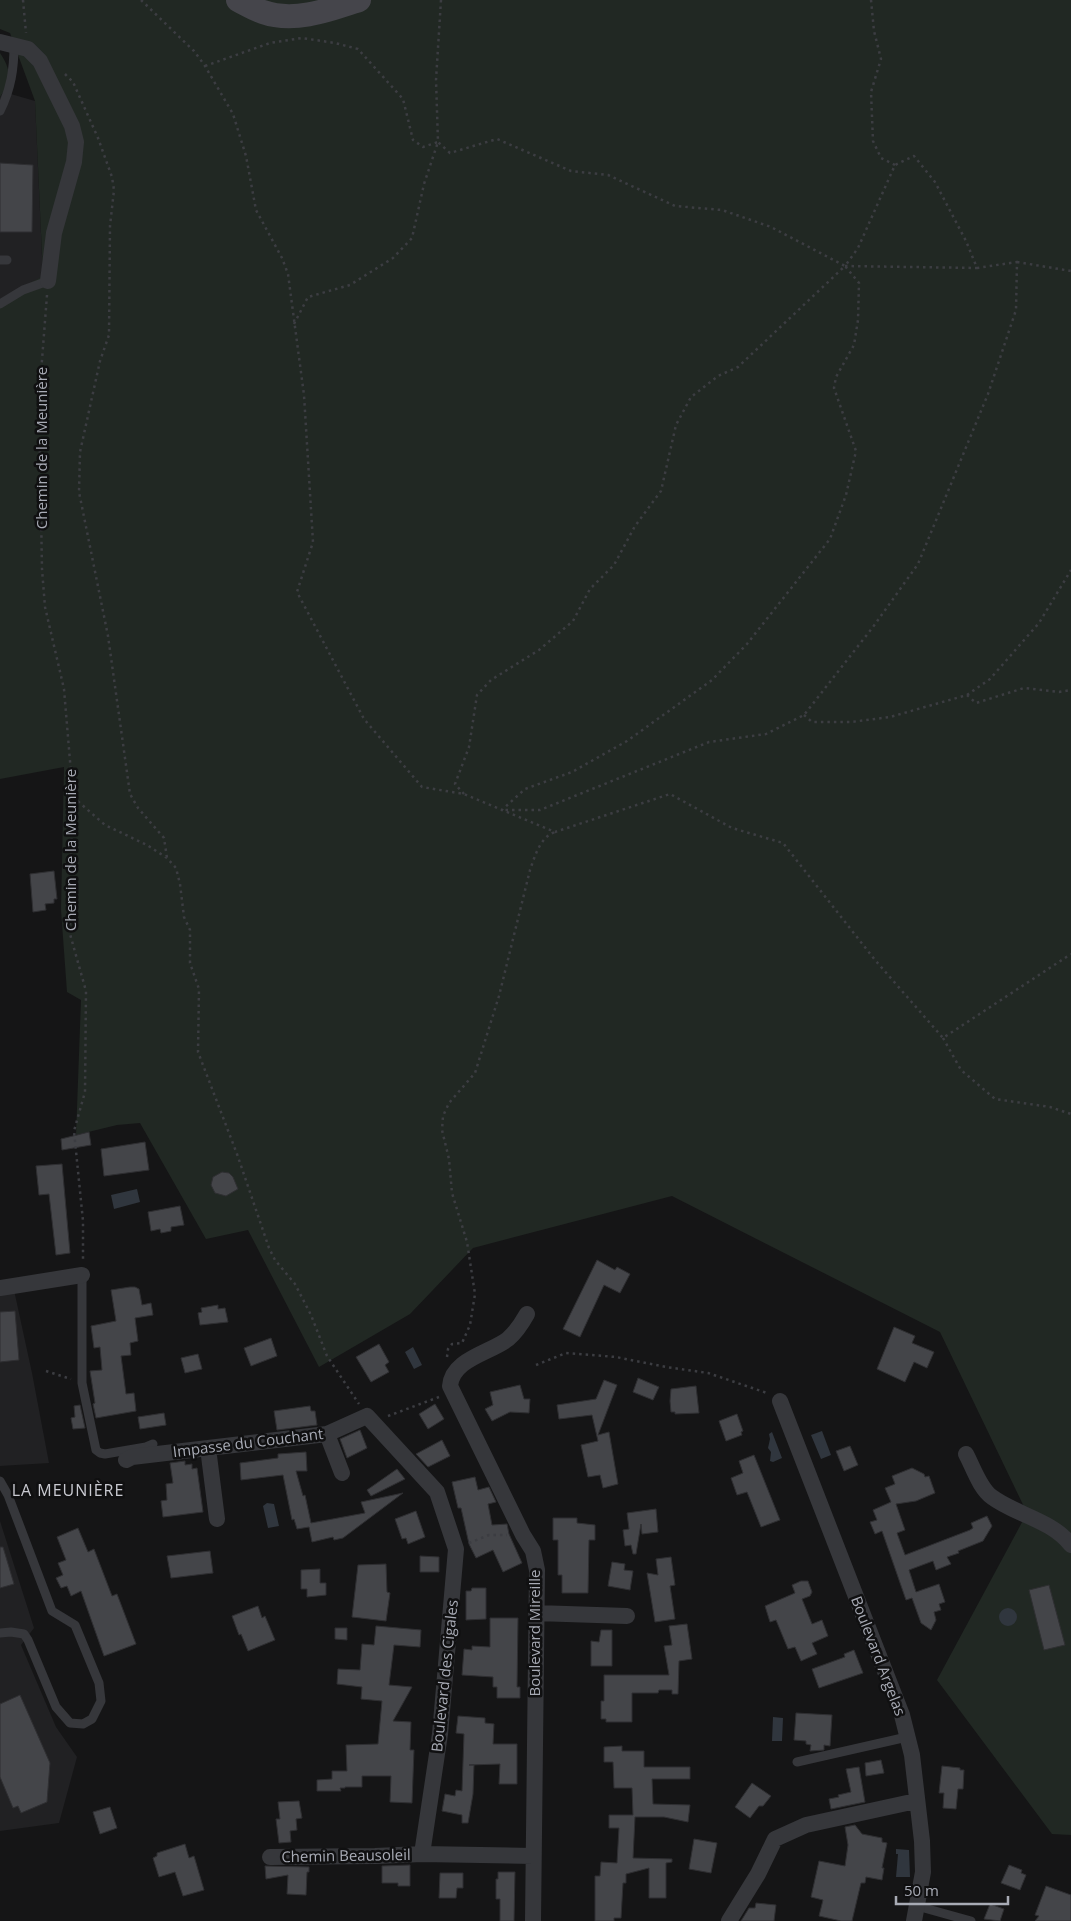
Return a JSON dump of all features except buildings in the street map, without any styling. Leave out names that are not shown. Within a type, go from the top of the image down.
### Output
[{"type":"main road","points":[[238,0],[264,13],[303,16],[323,12],[359,0]]},
{"type":"street","points":[[21,49],[72,126],[76,142],[74,162],[54,232],[48,281]]},
{"type":"street","points":[[0,1288],[82,1275]]},
{"type":"street","points":[[452,1375],[470,1360],[507,1340],[514,1334],[528,1314]]},
{"type":"street","name":"Boulevard Mireille","points":[[452,1375],[450,1386],[452,1392],[533,1551],[537,1570],[533,1921]]},
{"type":"street","name":"Boulevard Argelas","points":[[780,1401],[902,1715],[912,1755],[922,1841],[923,1872],[916,1913]]},
{"type":"street","name":"Impasse du Couchant","points":[[126,1460],[132,1457],[327,1434],[368,1416]]},
{"type":"street","name":"Boulevard des Cigales","points":[[368,1416],[437,1492],[456,1549],[440,1734],[422,1854]]},
{"type":"street","points":[[327,1434],[342,1473]]},
{"type":"street","points":[[208,1448],[217,1519]]},
{"type":"street","points":[[966,1454],[990,1497],[1051,1528],[1062,1535],[1071,1545]]},
{"type":"street","points":[[536,1613],[627,1616]]},
{"type":"street","points":[[728,1921],[758,1874],[775,1840],[806,1825],[916,1801]]},
{"type":"street","points":[[422,1854],[533,1856]]},
{"type":"street","name":"Chemin Beausoleil","points":[[270,1857],[422,1854]]},
{"type":"lane","points":[[0,111],[9,94],[21,49]]},
{"type":"lane","points":[[0,304],[23,290],[48,281]]},
{"type":"lane","points":[[82,1275],[82,1382],[96,1450],[105,1454],[146,1447],[153,1444]]},
{"type":"lane","points":[[0,1481],[8,1495],[52,1612],[75,1625],[99,1683],[101,1701],[92,1719],[83,1724],[70,1723],[56,1708],[24,1634],[0,1633]]},
{"type":"lane","points":[[797,1762],[907,1737]]},
{"type":"lane","points":[[916,1913],[971,1921]]},
{"type":"path","points":[[23,0],[21,49],[57,66],[73,82],[98,138],[112,177],[114,190],[110,226],[109,335],[96,377],[80,452],[79,492],[108,636],[130,794],[138,808],[164,838],[167,858]]},
{"type":"path","points":[[141,0],[194,51],[233,114],[246,156],[256,210],[282,258],[288,274],[293,325],[304,395],[313,542],[297,592],[364,719],[422,787],[464,794],[555,832]]},
{"type":"path","points":[[293,325],[308,297],[350,285],[393,258],[412,238],[424,184],[438,142],[436,80],[441,0]]},
{"type":"path","points":[[870,0],[874,31],[881,59],[871,92],[872,141],[881,158],[895,165]]},
{"type":"path","points":[[205,66],[270,44],[302,38],[335,42],[358,49],[404,99],[413,140],[423,147],[438,142]]},
{"type":"path","points":[[438,142],[450,152],[497,139],[571,172],[608,175],[675,206],[722,210],[771,227],[845,266],[859,283],[858,320],[854,345],[836,377],[834,388],[856,451],[846,496],[830,539],[747,644],[712,680],[627,741],[572,772],[525,789],[501,810]]},
{"type":"path","points":[[464,794],[455,784],[469,747],[478,695],[491,680],[539,650],[573,621],[590,589],[614,565],[635,526],[662,491],[676,425],[691,397],[718,376],[738,367],[845,266],[858,248],[895,165],[914,156],[935,182],[966,241],[977,268]]},
{"type":"path","points":[[845,266],[977,268],[1016,262],[1071,271]]},
{"type":"path","points":[[501,810],[540,810],[709,742],[766,734],[804,715],[873,627],[918,564],[988,394],[1016,310],[1016,262]]},
{"type":"path","name":"Chemin de la Meunière","points":[[48,281],[40,399],[42,569],[45,607],[64,689],[73,797],[70,934],[86,991],[85,1092],[74,1131],[83,1222],[82,1275]]},
{"type":"path","points":[[804,715],[812,722],[850,722],[890,717],[967,695],[990,679],[1039,623],[1071,570]]},
{"type":"path","points":[[967,695],[976,704],[1024,688],[1059,692],[1071,690]]},
{"type":"path","points":[[452,1375],[447,1357],[448,1350],[452,1344],[462,1343],[470,1325],[474,1294],[467,1242],[452,1193],[449,1159],[442,1130],[442,1116],[449,1103],[475,1073],[499,996],[530,870],[537,850],[549,834],[670,794],[732,828],[783,843],[875,960],[943,1038],[961,1070],[995,1099],[1050,1107],[1071,1114]]},
{"type":"path","points":[[73,797],[105,824],[147,845],[167,858],[176,868],[184,917],[190,930],[190,964],[199,988],[198,1052],[237,1154],[269,1248],[275,1260],[295,1284],[311,1315],[327,1356],[368,1416],[383,1418],[452,1392]]},
{"type":"path","points":[[943,1038],[1071,954]]},
{"type":"path","points":[[536,1364],[566,1353],[616,1358],[708,1373],[775,1396],[780,1401]]},
{"type":"path","points":[[46,1371],[82,1382]]},
{"type":"path","points":[[456,1549],[489,1535],[524,1535]]},
{"type":"shaded area","points":[[0,0],[1071,0],[1071,1835],[1052,1834],[937,1680],[1027,1513],[940,1332],[672,1196],[473,1248],[410,1314],[319,1367],[248,1230],[206,1239],[140,1123],[117,1125],[76,1135],[81,1000],[67,992],[61,910],[64,767],[0,779],[0,299],[43,276],[35,101],[10,33],[0,29]]},
{"type":"shaded area","points":[[0,53],[9,75],[7,85],[0,97]]},
{"type":"shaded area","points":[[4,92],[35,101],[43,277],[0,299],[0,97]]},
{"type":"shaded area","points":[[137,1189],[140,1202],[114,1209],[111,1195]]},
{"type":"shaded area","points":[[14,1290],[49,1463],[0,1466],[0,1291]]},
{"type":"shaded area","points":[[413,1347],[422,1365],[414,1369],[405,1352]]},
{"type":"shaded area","points":[[822,1431],[831,1455],[821,1459],[811,1435]]},
{"type":"shaded area","points":[[772,1432],[782,1458],[773,1462],[770,1461],[771,1452],[768,1448],[769,1434]]},
{"type":"shaded area","points":[[267,1503],[274,1504],[279,1526],[268,1528],[263,1506]]},
{"type":"shaded area","points":[[0,1521],[34,1628],[21,1645],[56,1727],[77,1757],[59,1823],[0,1831]]},
{"type":"shaded area","points":[[1008,1608],[1014,1611],[1017,1617],[1014,1623],[1008,1626],[1002,1623],[999,1617],[1002,1611]]},
{"type":"shaded area","points":[[773,1717],[783,1718],[782,1741],[772,1741]]},
{"type":"shaded area","points":[[896,1849],[909,1850],[910,1877],[896,1877],[898,1854],[896,1854]]},
{"type":"district","name":"LA MEUNIÈRE","points":[[68,1490]]}]
